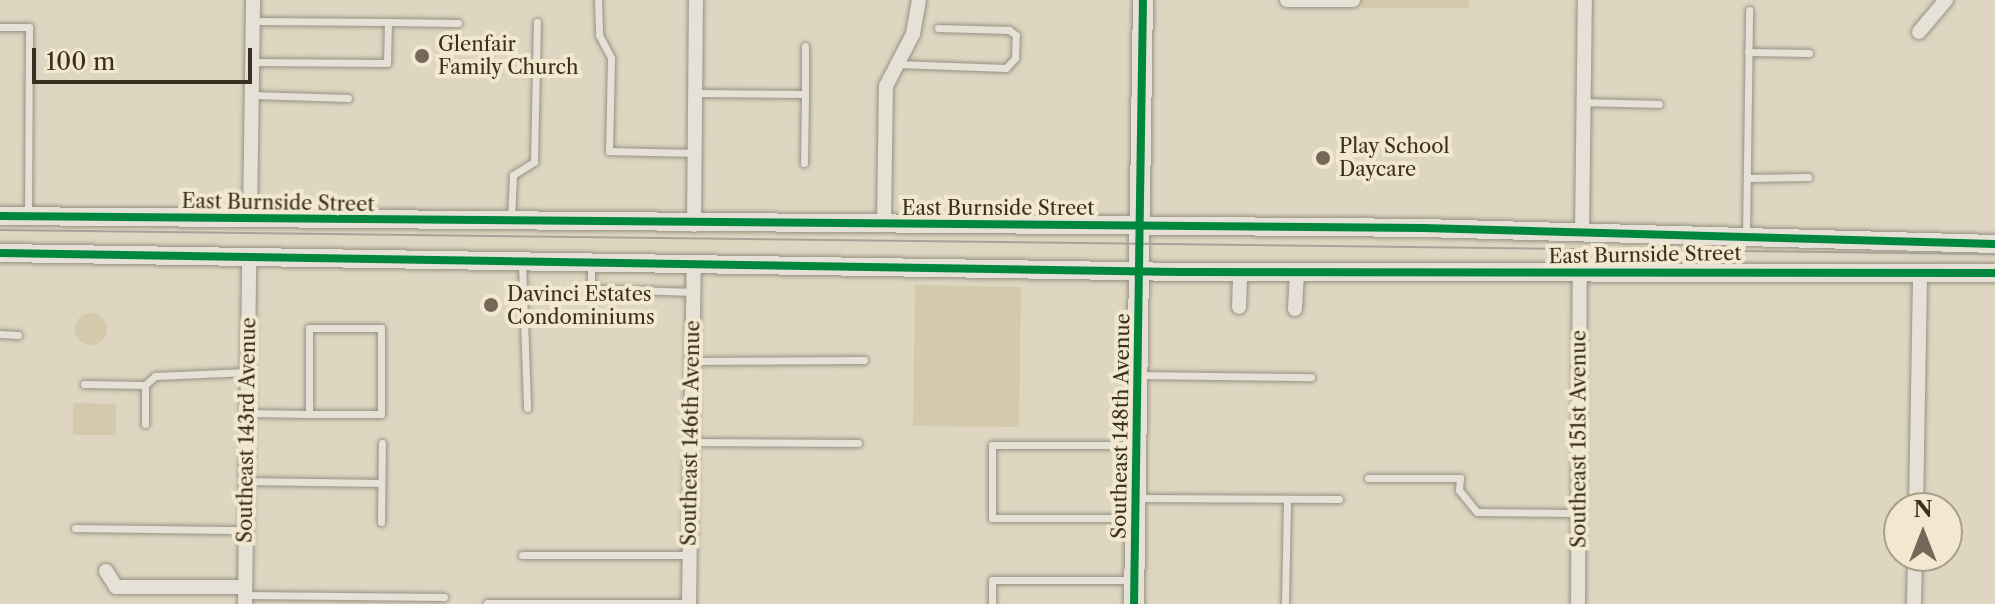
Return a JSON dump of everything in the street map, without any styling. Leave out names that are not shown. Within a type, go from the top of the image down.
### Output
[{"type":"main road","name":"Southeast 148th Avenue","points":[[1134,604],[1143,0]]},
{"type":"street","points":[[250,219],[253,0]]},
{"type":"street","points":[[694,225],[696,0]]},
{"type":"street","points":[[884,223],[886,86],[913,34],[919,0]]},
{"type":"street","points":[[1287,0],[1353,0]]},
{"type":"street","points":[[1582,234],[1585,0]]},
{"type":"street","points":[[1919,32],[1946,0]]},
{"type":"street","name":"East Burnside Street","points":[[0,216],[694,225],[884,223],[1995,244]]},
{"type":"street","name":"East Burnside Street","points":[[0,253],[694,262],[1139,259],[1240,272],[1995,273]]},
{"type":"street","name":"Southeast 143rd Avenue","points":[[245,596],[249,257]]},
{"type":"street","name":"Southeast 146th Avenue","points":[[689,603],[694,262]]},
{"type":"street","points":[[1239,307],[1240,272]]},
{"type":"street","points":[[1295,309],[1297,272]]},
{"type":"street","points":[[1916,492],[1920,272]]},
{"type":"street","name":"Southeast 151st Avenue","points":[[1578,604],[1580,273]]},
{"type":"street","points":[[106,571],[116,587],[245,596]]},
{"type":"street","points":[[1914,604],[1915,572]]},
{"type":"lane","points":[[598,0],[599,35],[611,58],[609,151],[694,153]]},
{"type":"lane","points":[[1746,241],[1749,10]]},
{"type":"lane","points":[[253,21],[458,23]]},
{"type":"lane","points":[[252,62],[387,63],[388,22]]},
{"type":"lane","points":[[511,222],[513,175],[534,162],[537,22]]},
{"type":"lane","points":[[0,27],[29,27],[28,216]]},
{"type":"lane","points":[[895,64],[1006,68],[1015,58],[1016,35],[1009,30],[938,28]]},
{"type":"lane","points":[[804,163],[805,46]]},
{"type":"lane","points":[[1748,52],[1809,53]]},
{"type":"lane","points":[[695,93],[805,94]]},
{"type":"lane","points":[[252,95],[348,98]]},
{"type":"lane","points":[[1583,102],[1659,104]]},
{"type":"lane","points":[[1747,178],[1808,177]]},
{"type":"lane","points":[[522,260],[527,408]]},
{"type":"lane","points":[[591,261],[591,283],[599,289],[693,292]]},
{"type":"lane","points":[[247,413],[309,414],[381,414],[381,328],[309,328],[309,414]]},
{"type":"lane","points":[[0,334],[18,335]]},
{"type":"lane","points":[[692,361],[864,360]]},
{"type":"lane","points":[[84,384],[145,385],[176,371],[248,372]]},
{"type":"lane","points":[[1137,375],[1311,377]]},
{"type":"lane","points":[[145,385],[145,424]]},
{"type":"lane","points":[[691,442],[858,443]]},
{"type":"lane","points":[[381,522],[382,443]]},
{"type":"lane","points":[[1136,445],[992,445],[992,518],[1339,499]]},
{"type":"lane","points":[[1368,478],[1460,478],[1459,490],[1477,512],[1580,513]]},
{"type":"lane","points":[[246,481],[381,483]]},
{"type":"lane","points":[[1285,604],[1287,500]]},
{"type":"lane","points":[[75,528],[246,530]]},
{"type":"lane","points":[[522,555],[690,555]]},
{"type":"lane","points":[[992,604],[992,580],[1134,580]]},
{"type":"lane","points":[[245,596],[411,600],[444,597]]},
{"type":"lane","points":[[487,603],[689,603]]},
{"type":"shaded area","points":[[1361,0],[1469,0],[1469,8],[1361,8]]},
{"type":"shaded area","points":[[915,285],[1021,287],[1019,427],[913,426]]},
{"type":"shaded area","points":[[91,313],[102,318],[107,329],[102,340],[91,345],[80,340],[75,329],[80,318]]},
{"type":"shaded area","points":[[73,403],[116,404],[116,435],[73,435]]},
{"type":"tram line","points":[[0,230],[1995,254]]},
{"type":"cycle path","points":[[1134,604],[1143,0]]},
{"type":"cycle path","points":[[0,216],[1423,228],[1995,244]]},
{"type":"cycle path","points":[[0,253],[1178,272],[1995,273]]},
{"type":"place","name":"Glenfair Family Church","points":[[422,56]]},
{"type":"place","name":"Play School Daycare","points":[[1323,158]]},
{"type":"place","name":"Davinci Estates Condominiums","points":[[491,305]]}]
